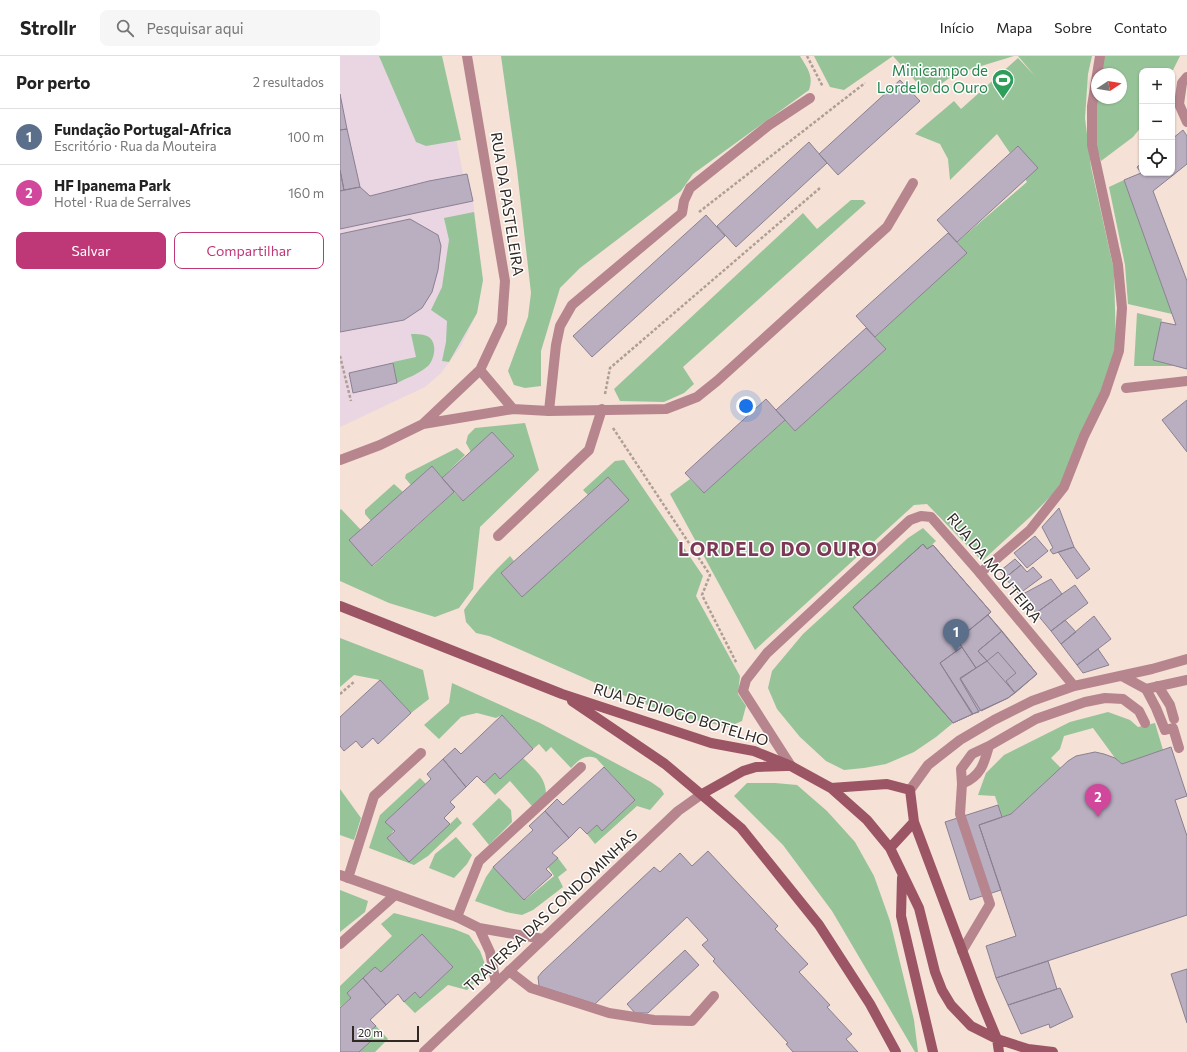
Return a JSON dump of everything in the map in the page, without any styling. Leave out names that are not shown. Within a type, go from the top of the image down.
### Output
[{"type":"main road","name":"RUA DE DIOGO BOTELHO","points":[[340,606],[562,694],[711,743],[754,751],[791,766],[830,788],[867,820],[890,848],[902,876],[901,916],[933,1052]]},
{"type":"main road","name":"RUA DE DIOGO BOTELHO","points":[[562,694],[665,764],[741,828],[819,924],[870,1004],[896,1052]]},
{"type":"main road","name":"RUA DE DIOGO BOTELHO","points":[[702,794],[743,770],[756,767],[791,766]]},
{"type":"main road","points":[[830,788],[887,784],[910,790],[914,822],[962,951],[997,1039],[999,1052]]},
{"type":"main road","points":[[890,848],[914,822]]},
{"type":"main road","points":[[902,876],[919,908],[934,972],[951,1005],[971,1026],[997,1039],[1028,1049],[1053,1052]]},
{"type":"street","name":"RUA DA PASTELEIRA","points":[[423,424],[480,370],[502,323],[505,280],[467,56]]},
{"type":"street","points":[[980,573],[1030,530],[1064,487],[1084,436],[1105,393],[1119,351],[1122,308],[1118,265],[1092,145],[1092,106],[1100,56]]},
{"type":"street","points":[[1187,77],[1182,83],[1179,104],[1187,122]]},
{"type":"street","points":[[549,411],[557,338],[560,326],[572,305],[682,213],[684,201],[690,188],[769,125],[810,98]]},
{"type":"street","points":[[340,460],[380,445],[423,424],[513,409],[549,411],[666,408],[697,397],[717,381],[887,227],[913,183]]},
{"type":"street","points":[[480,370],[513,409]]},
{"type":"street","points":[[1126,388],[1187,381]]},
{"type":"street","points":[[498,536],[589,450],[602,409]]},
{"type":"street","name":"RUA DA MOUTEIRA","points":[[791,766],[744,691],[746,680],[767,653],[910,520],[921,516],[931,518],[980,573],[1074,686]]},
{"type":"street","points":[[910,790],[928,764],[960,740],[994,720],[1032,701],[1074,686],[1122,676],[1187,659]]},
{"type":"street","points":[[1122,676],[1146,689],[1165,730],[1173,728],[1179,748]]},
{"type":"street","points":[[1146,689],[1187,680]]},
{"type":"street","points":[[1158,686],[1170,705],[1174,719]]},
{"type":"street","points":[[962,951],[990,904],[960,814],[962,784],[961,769],[972,754],[989,746],[1036,718],[1085,702],[1105,698],[1123,699],[1139,711],[1145,723]]},
{"type":"street","points":[[962,784],[971,780],[984,765],[989,746]]},
{"type":"street","points":[[421,753],[374,796],[344,877],[457,917],[479,928],[543,939]]},
{"type":"street","points":[[457,917],[480,861],[581,767]]},
{"type":"street","name":"TRAVERSA DAS CONDOMINHAS","points":[[424,1052],[678,811],[702,794]]},
{"type":"street","points":[[340,944],[395,895]]},
{"type":"street","points":[[479,928],[490,952],[496,984]]},
{"type":"street","points":[[509,971],[532,988],[609,1013],[654,1020],[692,1021],[714,996]]},
{"type":"path","points":[[807,56],[819,79]]},
{"type":"path","points":[[694,215],[865,83]]},
{"type":"path","points":[[734,659],[702,595],[710,575],[615,433],[602,409],[610,368],[820,188]]},
{"type":"path","points":[[340,356],[351,401]]},
{"type":"path","points":[[340,694],[355,681]]},
{"type":"shaded area","points":[[340,56],[440,56],[463,174],[467,174],[473,201],[483,280],[477,313],[461,346],[441,373],[425,387],[340,427]]},
{"type":"green space","points":[[379,56],[442,56],[461,140],[426,146],[416,142]]},
{"type":"green space","points":[[501,56],[800,56],[809,72],[811,80],[809,90],[693,174],[681,191],[580,268],[560,288],[541,351],[541,386],[525,388],[514,385],[508,371],[528,317],[531,293],[517,170]]},
{"type":"green space","points":[[814,56],[893,56],[844,90],[830,87]]},
{"type":"green space","points":[[893,56],[1014,56],[955,74],[927,94]]},
{"type":"green space","points":[[1018,56],[1092,56],[1088,74],[1085,118],[1091,167],[1114,270],[1116,348],[1108,374],[1060,487],[982,561],[927,504],[914,505],[755,650],[670,494],[690,479],[704,493],[785,420],[795,431],[885,349],[875,337],[966,253],[957,242],[1027,182],[1025,179],[1018,146],[1010,153],[997,134],[950,180],[948,159],[940,144],[915,134],[954,101],[961,109],[1018,58],[1035,76]]},
{"type":"green space","points":[[1102,56],[1180,56],[1174,68],[1139,68],[1139,130],[1133,137],[1101,161],[1094,139],[1097,104],[1127,104],[1127,68],[1100,68]]},
{"type":"green space","points":[[1124,180],[1172,314],[1128,304],[1125,265],[1109,187]]},
{"type":"green space","points":[[851,200],[863,200],[866,203],[683,367],[694,384],[684,393],[664,402],[620,401],[614,389],[803,213],[817,229]]},
{"type":"green space","points":[[474,212],[483,280],[477,313],[449,362],[442,361],[446,342],[447,321],[431,310],[442,287],[449,240],[444,218]]},
{"type":"green space","points":[[1137,313],[1162,319],[1153,360],[1175,366],[1134,366]]},
{"type":"green space","points":[[411,334],[423,335],[430,338],[434,346],[434,355],[428,366],[417,374],[397,383],[393,362],[416,357]]},
{"type":"green space","points":[[525,423],[539,470],[480,527],[473,589],[459,608],[435,617],[389,603],[340,581],[341,509],[361,530],[373,566],[454,492],[463,501],[514,456],[492,432],[471,452],[466,443],[468,435],[475,428]]},
{"type":"green space","points":[[457,448],[465,455],[442,478],[432,466],[411,485],[405,478],[406,474]]},
{"type":"green space","points":[[624,460],[703,576],[696,596],[740,676],[738,694],[746,706],[742,721],[728,727],[673,715],[632,699],[489,636],[476,633],[466,622],[464,610],[497,569],[510,556],[514,561],[501,573],[522,596],[629,500],[608,477],[588,495],[583,490],[615,461]]},
{"type":"green space","points":[[394,484],[403,492],[371,521],[365,514],[365,510]]},
{"type":"green space","points":[[923,528],[936,541],[927,549],[923,545],[853,607],[953,723],[914,752],[886,764],[844,770],[826,761],[800,737],[777,709],[768,688],[772,671],[803,634],[908,538]]},
{"type":"green space","points":[[340,638],[423,670],[429,699],[411,713],[380,680],[354,675],[340,687]]},
{"type":"green space","points":[[452,683],[540,723],[651,782],[661,789],[664,794],[650,810],[637,806],[595,844],[587,834],[597,825],[603,830],[635,800],[596,758],[585,757],[579,760],[571,768],[551,747],[546,752],[539,744],[533,749],[502,715],[496,718],[477,713],[461,717],[439,739],[424,725],[449,703]]},
{"type":"green space","points":[[1108,712],[1130,720],[1138,727],[1155,723],[1163,750],[1122,764],[1115,758],[1093,728],[1064,736],[1060,749],[1051,758],[1061,768],[1011,814],[1002,817],[995,796],[978,795],[986,773],[1004,755],[1070,722]]},
{"type":"green space","points":[[523,758],[542,778],[545,788],[546,794],[532,806],[510,781],[495,795],[484,783],[495,773],[500,779]]},
{"type":"green space","points":[[420,778],[426,784],[386,822],[394,830],[388,838],[450,824],[457,817],[462,823],[428,856],[414,865],[369,848],[380,815]]},
{"type":"green space","points":[[747,783],[797,785],[827,811],[855,842],[874,876],[890,921],[914,1020],[918,1052],[915,1052],[832,911],[783,845],[734,796]]},
{"type":"green space","points":[[340,789],[361,818],[354,840],[340,835]]},
{"type":"green space","points":[[499,798],[511,810],[512,822],[489,845],[472,824]]},
{"type":"green space","points":[[456,837],[472,855],[467,864],[454,878],[429,868],[435,854]]},
{"type":"green space","points":[[558,858],[567,870],[558,877],[563,887],[533,910],[522,915],[506,912],[475,901],[486,877],[493,867],[526,899],[554,876],[548,867]]},
{"type":"green space","points":[[340,890],[368,901],[365,912],[340,932]]},
{"type":"green space","points":[[394,913],[454,929],[469,935],[480,951],[485,964],[482,975],[467,990],[448,985],[415,1013],[404,1002],[415,992],[420,998],[453,967],[422,934],[381,972],[375,967],[347,993],[351,998],[340,1007],[340,986],[392,936],[381,924]]},
{"type":"green space","points":[[376,1026],[388,1039],[375,1052],[358,1052],[370,1042],[364,1036]]},
{"type":"building","points":[[900,80],[920,101],[838,175],[819,154]]},
{"type":"building","points":[[340,94],[347,129],[340,130]]},
{"type":"building","points":[[347,129],[360,187],[344,190],[340,170],[340,130]]},
{"type":"building","points":[[1183,130],[1187,136],[1187,164],[1175,174],[1175,140],[1175,137]]},
{"type":"building","points":[[809,142],[827,163],[736,247],[717,226]]},
{"type":"building","points":[[1018,146],[1038,168],[957,242],[937,220]]},
{"type":"building","points":[[340,170],[344,190],[340,191]]},
{"type":"building","points":[[467,174],[473,201],[340,229],[340,191],[360,187],[370,196],[429,181]]},
{"type":"building","points":[[1139,174],[1139,176],[1172,176],[1153,191],[1187,281],[1187,369],[1153,360],[1161,322],[1176,325],[1124,180]]},
{"type":"building","points":[[706,215],[725,236],[592,357],[573,336]]},
{"type":"building","points":[[410,219],[438,235],[441,246],[438,270],[432,292],[422,308],[404,320],[340,332],[340,234]]},
{"type":"building","points":[[948,233],[967,253],[875,337],[856,316]]},
{"type":"building","points":[[866,328],[886,349],[795,431],[776,410]]},
{"type":"building","points":[[393,363],[397,383],[353,393],[349,373]]},
{"type":"building","points":[[766,399],[785,420],[704,493],[685,473]]},
{"type":"building","points":[[1187,400],[1187,452],[1162,420]]},
{"type":"building","points":[[492,432],[514,456],[463,501],[442,478]]},
{"type":"building","points":[[432,466],[454,492],[372,566],[349,540]]},
{"type":"building","points":[[608,477],[629,500],[522,597],[501,573]]},
{"type":"building","points":[[1059,508],[1074,547],[1053,554],[1050,550],[1053,548],[1042,527]]},
{"type":"building","points":[[1035,536],[1048,551],[1027,568],[1014,553]]},
{"type":"building","points":[[923,544],[927,549],[933,545],[991,612],[957,640],[962,647],[940,663],[973,714],[953,723],[853,607]]},
{"type":"building","points":[[923,544],[927,549],[933,545],[991,612],[988,615],[1037,674],[1008,698],[953,723],[853,607]]},
{"type":"building","points":[[1074,547],[1090,569],[1077,579],[1058,552]]},
{"type":"building","points":[[1015,559],[1021,565],[1005,578],[1000,571]]},
{"type":"building","points":[[1021,565],[1027,572],[1033,567],[1042,577],[1019,594],[1005,578]]},
{"type":"building","points":[[1051,579],[1062,594],[1036,613],[1021,595]]},
{"type":"building","points":[[1075,585],[1088,603],[1051,631],[1036,613]]},
{"type":"building","points":[[988,615],[1002,631],[978,651],[987,661],[976,668],[957,640]]},
{"type":"building","points":[[1094,616],[1111,639],[1077,665],[1061,644]]},
{"type":"building","points":[[1065,620],[1076,632],[1061,644],[1051,631]]},
{"type":"building","points":[[1002,631],[1037,674],[1015,693],[1006,681],[1016,673],[998,652],[987,661],[978,651]]},
{"type":"building","points":[[962,647],[976,668],[960,679],[979,712],[972,714],[940,663]]},
{"type":"building","points":[[1098,649],[1109,665],[1083,673],[1077,665]]},
{"type":"building","points":[[987,661],[1015,693],[981,711],[960,678]]},
{"type":"building","points":[[380,680],[411,713],[378,744],[373,738],[362,748],[356,741],[344,751],[340,746],[340,717]]},
{"type":"building","points":[[502,715],[533,749],[500,779],[495,773],[484,783],[477,776],[466,787],[443,759],[455,748],[461,754]]},
{"type":"building","points":[[1171,747],[1187,796],[1175,800],[1187,836],[1187,915],[996,978],[986,946],[1016,936],[979,825],[1011,814],[1068,761],[1076,756],[1095,752],[1115,758],[1122,764]]},
{"type":"building","points":[[443,759],[466,787],[450,802],[455,807],[444,818],[450,824],[409,862],[387,838],[395,831],[385,822],[431,779],[427,774]]},
{"type":"building","points":[[604,767],[635,800],[602,831],[597,825],[587,834],[580,827],[569,838],[545,811],[557,799],[563,805]]},
{"type":"building","points":[[998,805],[1002,817],[979,825],[1001,890],[970,900],[945,822]]},
{"type":"building","points":[[545,811],[569,838],[552,853],[558,858],[546,869],[552,875],[524,900],[493,867],[533,830],[529,826]]},
{"type":"building","points":[[708,851],[778,926],[775,929],[808,964],[799,972],[830,1005],[827,1007],[852,1034],[846,1039],[858,1052],[793,1052],[786,1044],[788,1043],[713,961],[715,959],[702,945],[708,940],[687,917],[595,1004],[539,986],[538,977],[542,972],[654,867],[660,872],[680,853],[692,866]]},
{"type":"building","points":[[422,934],[453,967],[420,998],[415,992],[404,1002],[398,994],[386,1005],[363,978],[375,967],[381,972]]},
{"type":"building","points":[[685,950],[699,965],[648,1013],[635,1013],[627,1004]]},
{"type":"building","points":[[1048,961],[1057,989],[1008,1005],[996,978]]},
{"type":"building","points":[[1187,969],[1187,1023],[1171,974]]},
{"type":"building","points":[[363,978],[386,1005],[370,1020],[376,1026],[364,1036],[370,1042],[359,1052],[340,1052],[340,1008],[351,998],[347,993]]},
{"type":"building","points":[[1060,988],[1073,1017],[1050,1028],[1049,1024],[1021,1034],[1008,1005]]},
{"type":"place","name":"Minicampo de Lordelo do Ouro","points":[[1003,100]]},
{"type":"place","name":"Fundação Portugal-Africa","points":[[956,652]]},
{"type":"place","name":"HF Ipanema Park","points":[[1098,817]]},
{"type":"district","name":"LORDELO DO OURO","points":[[778,549]]}]
